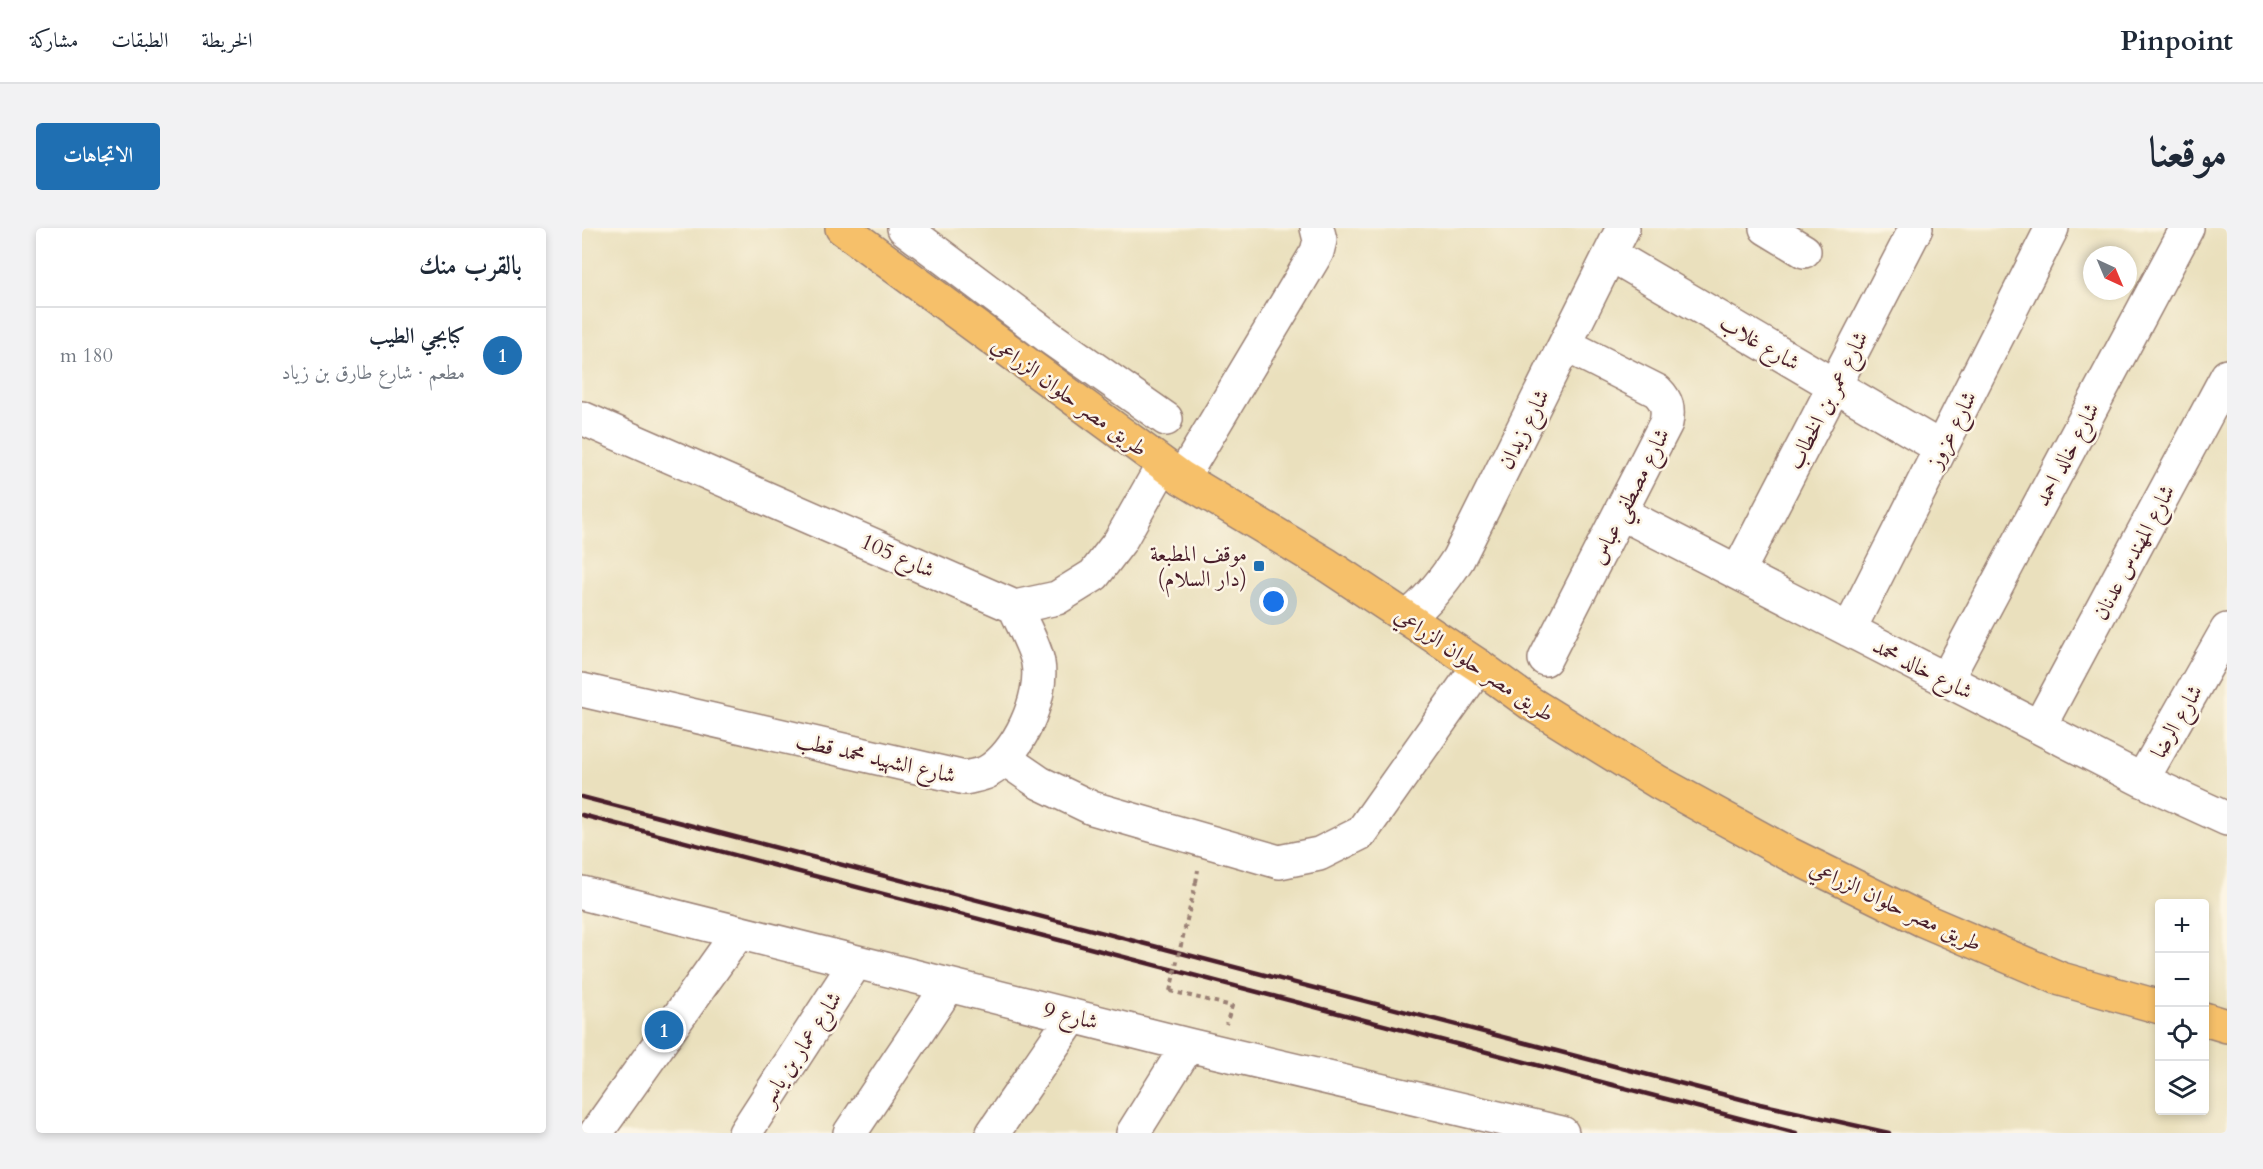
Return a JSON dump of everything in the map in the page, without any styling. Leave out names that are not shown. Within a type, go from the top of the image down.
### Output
[{"type":"main road","name":"طريق مصر حلوان الزراعي","points":[[842,228],[1172,472],[1291,543],[1479,666],[1530,703],[1658,782],[1789,854],[1923,920],[2061,979],[2155,1005]]},
{"type":"main road","points":[[2209,1020],[2227,1026]]},
{"type":"street","points":[[904,228],[1049,337],[1166,419]]},
{"type":"street","points":[[1015,607],[1057,598],[1094,575],[1172,472],[1317,252],[1320,240],[1317,228]]},
{"type":"street","points":[[1766,228],[1804,251]]},
{"type":"street","name":"شارع عمر بن الخطاب","points":[[1738,573],[1916,228]]},
{"type":"street","name":"شارع عزوز","points":[[1849,630],[2052,228]]},
{"type":"street","name":"شارع خالد احمد","points":[[1946,680],[2187,228]]},
{"type":"street","name":"شارع غلاب","points":[[1616,241],[1834,386],[1941,448]]},
{"type":"street","name":"شارع زيدان","points":[[1407,618],[1427,601],[1444,581],[1458,559],[1616,241]]},
{"type":"street","name":"شارع مصطفي عباس","points":[[1545,659],[1666,423],[1669,411],[1665,399],[1657,391],[1566,345]]},
{"type":"street","name":"شارع المهندس عدنان","points":[[2039,728],[2227,376]]},
{"type":"street","name":"شارع 105","points":[[582,417],[1015,607]]},
{"type":"street","name":"شارع خالد محمد","points":[[1621,513],[2039,728],[2142,780],[2227,819]]},
{"type":"street","name":"شارع الشهيد محمد قطب","points":[[582,690],[965,778],[986,772],[1005,759],[1021,735],[1036,698],[1038,663],[1015,607]]},
{"type":"street","name":"شارع الرضا","points":[[2142,780],[2227,630]]},
{"type":"street","points":[[1005,759],[1040,783],[1092,808],[1279,862],[1319,854],[1361,833],[1479,666]]},
{"type":"street","name":"شارع 9","points":[[582,893],[1188,1045],[1562,1133]]},
{"type":"street","points":[[596,1117],[738,933]]},
{"type":"street","name":"شارع عمار بن ياسر","points":[[745,1133],[856,962]]},
{"type":"street","points":[[850,1133],[949,985]]},
{"type":"street","points":[[993,1133],[1073,1016]]},
{"type":"street","points":[[1133,1133],[1188,1045]]},
{"type":"path","points":[[1196,882],[1170,991],[1232,1006],[1225,1029]]},
{"type":"railway","points":[[582,797],[1760,1104],[1889,1133]]},
{"type":"railway","points":[[582,815],[1796,1133]]},
{"type":"place","name":"موقف المطبعة (دار السلام)","points":[[1259,566]]},
{"type":"place","name":"كبابجي الطيب","points":[[664,1030]]}]
